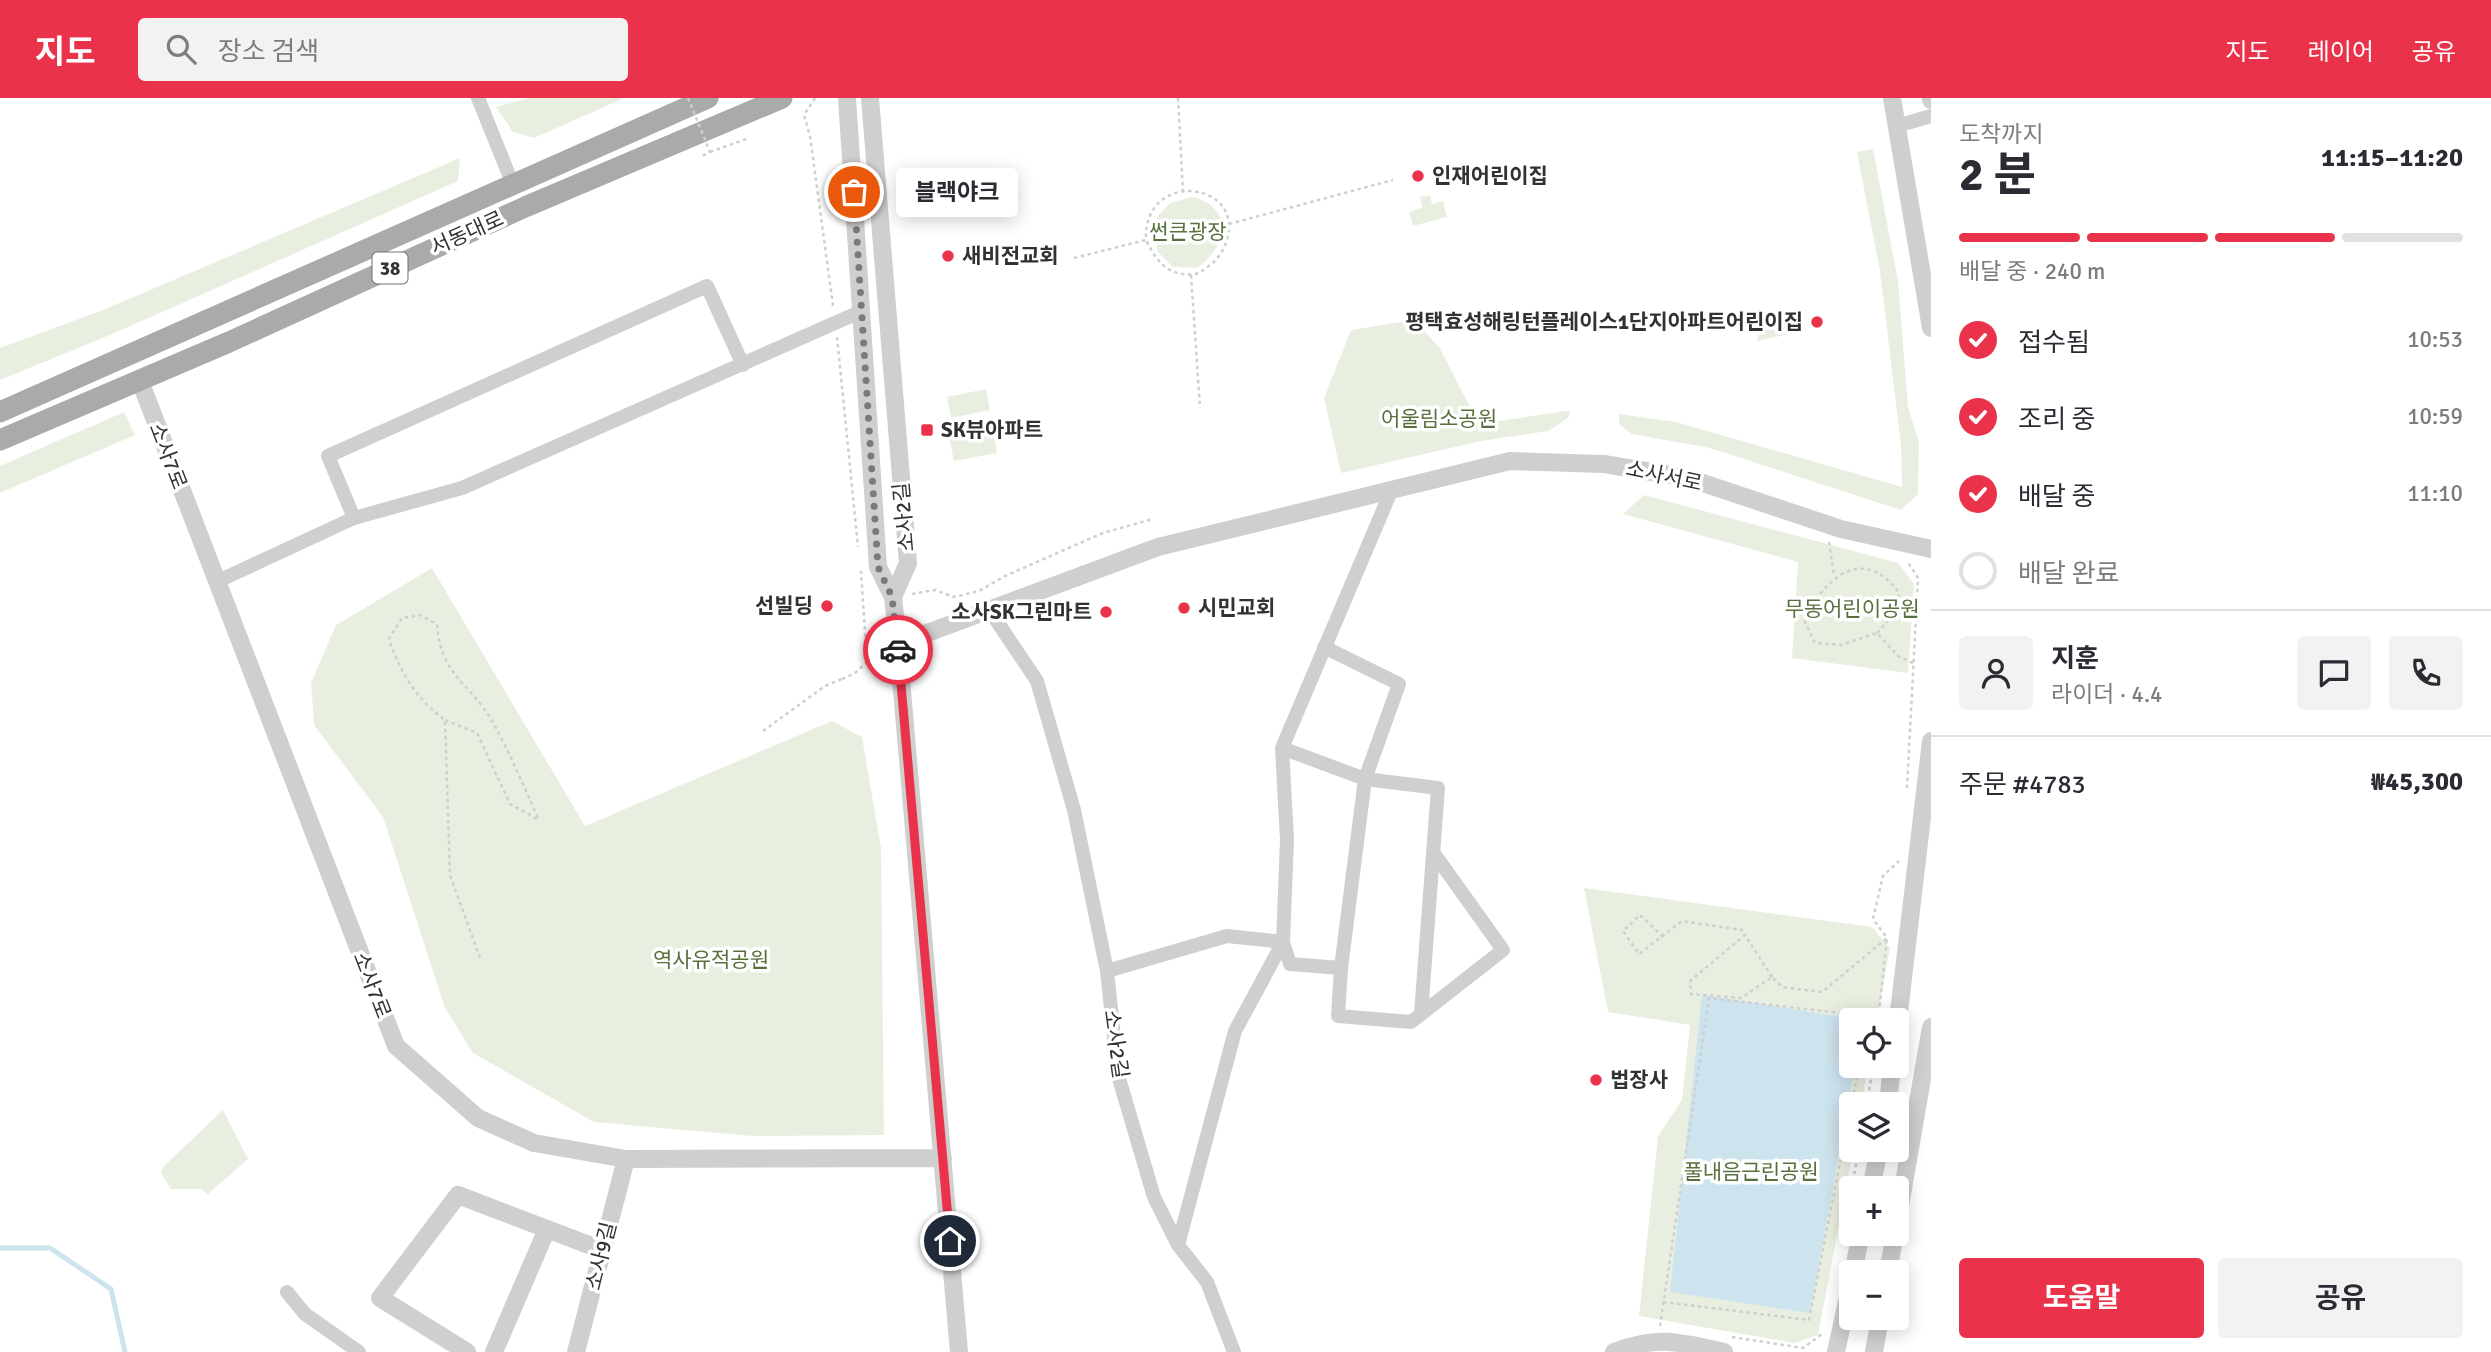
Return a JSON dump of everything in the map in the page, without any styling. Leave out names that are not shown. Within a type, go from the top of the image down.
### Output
[{"type":"main road","name":"서동대로","points":[[0,412],[708,98]]},
{"type":"main road","name":"서동대로","points":[[0,440],[140,381],[525,207],[782,98]]},
{"type":"street","points":[[478,98],[513,185]]},
{"type":"street","name":"소사2길","points":[[847,98],[878,567],[892,597]]},
{"type":"street","name":"소사2길","points":[[870,98],[908,563],[892,597]]},
{"type":"street","points":[[1892,98],[1931,328]]},
{"type":"street","points":[[1897,126],[1931,116]]},
{"type":"street","points":[[354,518],[328,456],[707,286],[743,365]]},
{"type":"street","points":[[216,582],[354,518],[463,488],[862,311]]},
{"type":"street","name":"소사7로","points":[[140,381],[396,1046],[478,1118],[534,1143],[626,1159],[943,1157]]},
{"type":"street","name":"소사서로","points":[[1392,489],[1510,461],[1605,464],[1688,478],[1841,529],[1931,549]]},
{"type":"street","points":[[898,644],[988,608],[1158,547],[1392,489]]},
{"type":"street","points":[[1341,968],[1290,964],[1283,942],[1287,840],[1282,748],[1392,489]]},
{"type":"street","points":[[892,597],[959,1352]]},
{"type":"street","name":"소사2길","points":[[988,608],[1037,681],[1074,810],[1107,971],[1118,1075],[1154,1197],[1178,1245],[1206,1282],[1234,1352]]},
{"type":"street","points":[[1324,647],[1399,684],[1364,779],[1341,968],[1338,1016],[1411,1022],[1503,950],[1433,852]]},
{"type":"street","points":[[1899,1008],[1931,741]]},
{"type":"street","points":[[1282,748],[1364,779],[1438,788],[1421,1014]]},
{"type":"street","points":[[1107,971],[1227,936],[1283,942]]},
{"type":"street","points":[[1178,1245],[1235,1031],[1283,942]]},
{"type":"street","points":[[1905,1176],[1931,1027]]},
{"type":"street","name":"소사9길","points":[[576,1352],[626,1159]]},
{"type":"street","points":[[467,1352],[380,1298],[458,1195],[602,1251]]},
{"type":"street","points":[[494,1352],[547,1229]]},
{"type":"street","points":[[287,1292],[305,1314],[359,1352]]},
{"type":"street","points":[[1836,1352],[1841,1330]]},
{"type":"street","points":[[1874,1352],[1878,1330]]},
{"type":"street","points":[[1614,1352],[1643,1340],[1724,1344]]},
{"type":"path","points":[[688,98],[710,152]]},
{"type":"path","points":[[815,98],[804,115],[810,136],[835,323],[858,549]]},
{"type":"path","points":[[1178,98],[1183,191]]},
{"type":"path","points":[[702,156],[749,138]]},
{"type":"path","points":[[1229,224],[1393,180]]},
{"type":"path","points":[[1191,190],[1213,198],[1225,210],[1229,224],[1221,255],[1204,270],[1191,275],[1176,274],[1164,268],[1146,240],[1148,221],[1159,200],[1183,191],[1191,190]]},
{"type":"path","points":[[1074,258],[1146,240]]},
{"type":"path","points":[[1191,275],[1200,408]]},
{"type":"path","points":[[892,597],[935,590],[954,597],[979,591],[1004,576],[1102,533],[1153,519]]},
{"type":"path","points":[[1834,576],[1829,540],[1842,543]]},
{"type":"path","points":[[1906,796],[1918,578],[1907,560]]},
{"type":"path","points":[[842,679],[855,673],[867,662],[860,562]]},
{"type":"path","points":[[1861,569],[1887,577],[1899,593],[1894,614],[1877,634],[1840,645],[1815,643],[1804,620],[1815,598],[1834,576],[1861,569]]},
{"type":"path","points":[[420,615],[438,624],[439,649],[451,672],[491,720],[540,820],[510,804],[477,733],[445,720],[426,706],[398,666],[389,639],[402,618],[420,615]]},
{"type":"path","points":[[1877,634],[1898,656],[1913,663]]},
{"type":"path","points":[[763,731],[825,685],[855,673]]},
{"type":"path","points":[[445,720],[450,875],[481,958]]},
{"type":"path","points":[[1879,1008],[1887,938],[1873,919],[1883,876],[1899,862],[1900,849]]},
{"type":"path","points":[[1663,937],[1640,915],[1623,931],[1639,954],[1663,937],[1682,920],[1742,930],[1772,977],[1782,987],[1822,992],[1887,938]]},
{"type":"path","points":[[1745,934],[1690,981],[1691,994],[1741,998],[1772,977]]},
{"type":"path","points":[[1660,1326],[1709,998],[1839,1013]]},
{"type":"path","points":[[1663,1302],[1809,1320],[1857,1078]]},
{"type":"path","points":[[1724,1344],[1803,1348],[1824,1333]]},
{"type":"green space","points":[[529,98],[624,98],[534,138],[513,132],[496,107]]},
{"type":"green space","points":[[1873,149],[1898,281],[1908,407],[1919,443],[1918,494],[1901,510],[1710,448],[1632,434],[1619,424],[1619,414],[1676,422],[1902,487],[1901,445],[1880,271],[1857,152]]},
{"type":"green space","points":[[460,158],[458,181],[110,335],[0,380],[0,348],[103,310]]},
{"type":"green space","points":[[1430,195],[1432,204],[1443,201],[1447,217],[1413,226],[1409,212],[1422,208],[1420,197]]},
{"type":"green space","name":"썬큰광장","points":[[1192,197],[1206,202],[1216,210],[1221,219],[1220,239],[1215,250],[1197,268],[1173,267],[1157,251],[1157,217],[1170,203]]},
{"type":"green space","points":[[1785,316],[1790,334],[1757,341],[1763,320]]},
{"type":"green space","name":"어울림소공원","points":[[1414,320],[1439,347],[1479,424],[1570,411],[1568,418],[1548,431],[1481,441],[1341,473],[1324,398],[1351,330]]},
{"type":"green space","points":[[986,389],[990,410],[951,418],[947,397]]},
{"type":"green space","points":[[124,412],[135,435],[0,493],[0,466]]},
{"type":"green space","points":[[991,418],[997,453],[954,461],[949,437],[975,432],[973,421]]},
{"type":"green space","name":"무동어린이공원","points":[[1644,495],[1898,563],[1914,584],[1908,673],[1792,658],[1798,562],[1623,514]]},
{"type":"green space","name":"역사유적공원","points":[[432,568],[585,826],[832,721],[862,737],[881,848],[884,1135],[752,1136],[594,1122],[473,1053],[445,1008],[383,817],[314,725],[311,683],[336,625]]},
{"type":"green space","name":"풀내음근린공원","points":[[1584,888],[1872,927],[1890,948],[1879,1008],[1839,1008],[1839,1078],[1866,1078],[1863,1092],[1839,1092],[1839,1162],[1851,1162],[1848,1176],[1839,1176],[1839,1224],[1818,1335],[1795,1343],[1639,1316],[1658,1136],[1682,1100],[1690,1025],[1608,1012]]},
{"type":"green space","points":[[223,1110],[248,1159],[208,1194],[200,1189],[171,1189],[161,1173],[163,1167]]},
{"type":"water","points":[[1702,995],[1839,1016],[1839,1078],[1853,1078],[1850,1092],[1839,1092],[1839,1154],[1810,1313],[1670,1292]]},
{"type":"waterway","points":[[0,1248],[50,1248],[111,1289],[125,1352]]},
{"type":"way so far","points":[[854,192],[878,567],[892,597],[898,650]]},
{"type":"place","name":"인재어린이집","points":[[1418,176]]},
{"type":"place","name":"블랙야크","points":[[854,192]]},
{"type":"place","name":"새비전교회","points":[[948,256]]},
{"type":"place","name":"평택효성해링턴플레이스1단지아파트어린이집","points":[[1817,322]]},
{"type":"place","name":"SK뷰아파트","points":[[927,430]]},
{"type":"place","name":"선빌딩","points":[[827,606]]},
{"type":"place","name":"시민교회","points":[[1184,608]]},
{"type":"place","name":"소사SK그린마트","points":[[1106,612]]},
{"type":"place","name":"법장사","points":[[1596,1080]]},
{"type":"route","points":[[898,650],[950,1241]]}]
